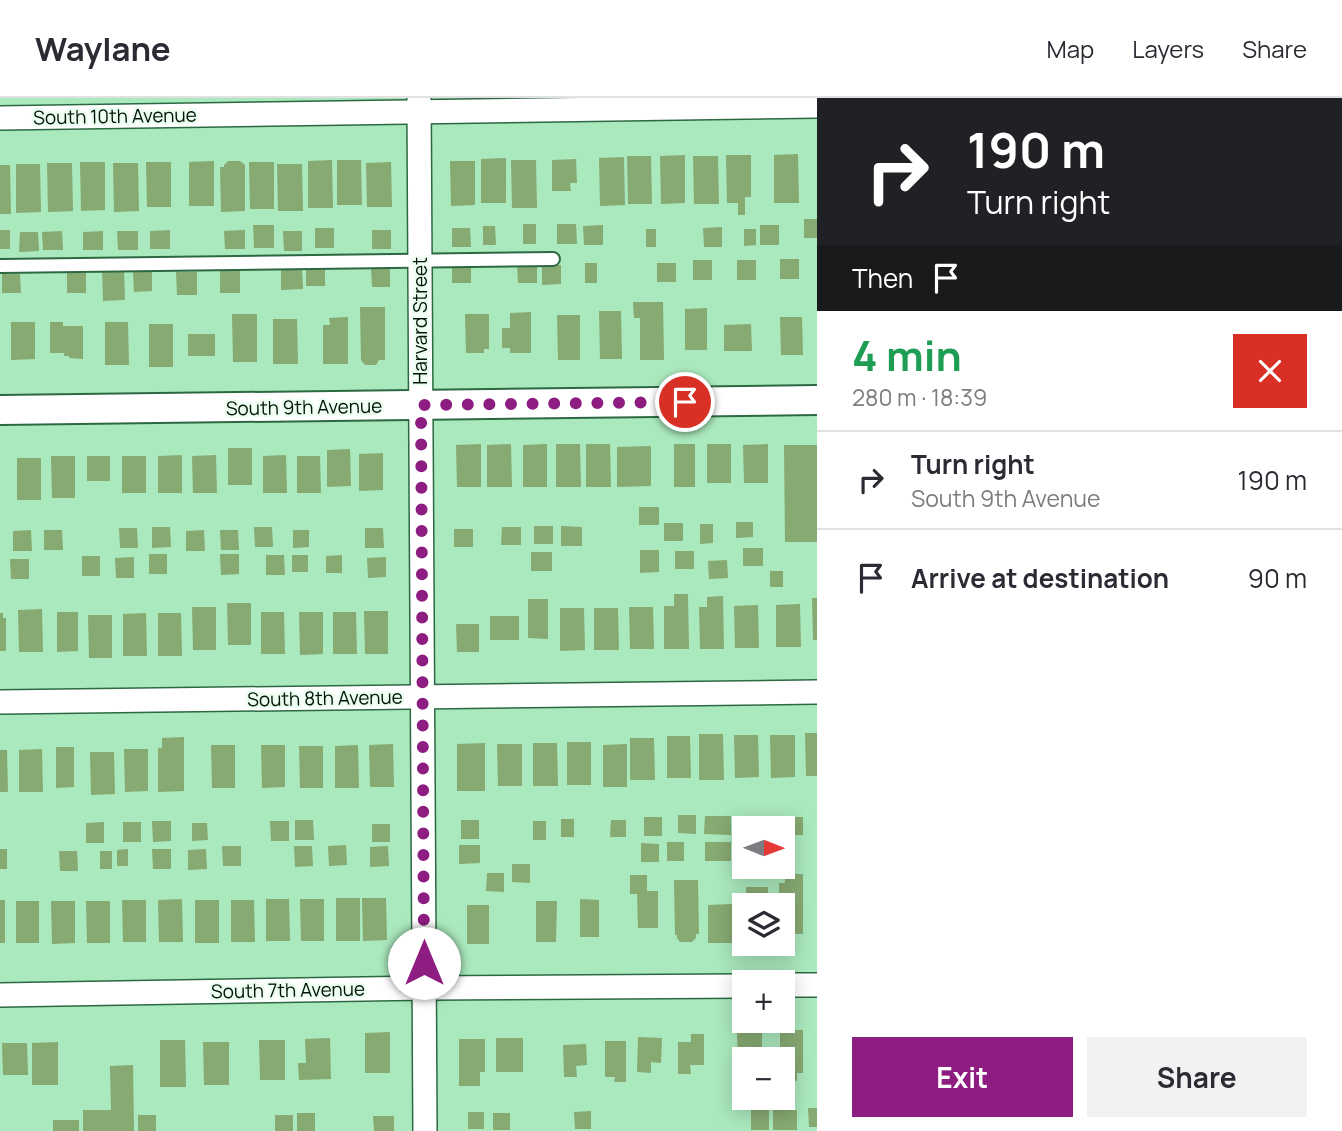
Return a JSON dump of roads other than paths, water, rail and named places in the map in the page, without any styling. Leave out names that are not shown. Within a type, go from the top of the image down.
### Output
[{"type":"street","name":"South 10th Avenue","points":[[0,118],[419,105],[817,106]]},
{"type":"street","name":"Harvard Street","points":[[419,105],[425,1131]]},
{"type":"street","name":"South 9th Avenue","points":[[0,410],[817,401]]},
{"type":"street","name":"South 8th Avenue","points":[[0,702],[817,692]]},
{"type":"street","points":[[795,985],[817,985]]},
{"type":"street","name":"South 7th Avenue","points":[[0,995],[732,986]]},
{"type":"lane","points":[[0,266],[553,259]]}]
